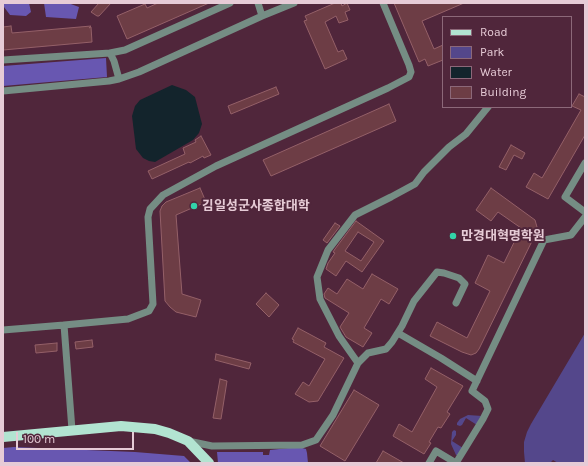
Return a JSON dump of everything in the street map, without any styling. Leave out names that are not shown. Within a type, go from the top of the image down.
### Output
[{"type":"main road","points":[[3,437],[121,426],[155,429],[169,432],[188,441],[209,463]]},
{"type":"street","points":[[3,60],[110,53],[125,50],[230,3]]},
{"type":"street","points":[[258,3],[262,16]]},
{"type":"street","points":[[3,91],[120,79],[140,72],[262,16],[294,3]]},
{"type":"street","points":[[3,330],[128,319],[149,311],[154,304],[148,217],[150,209],[163,196],[216,166],[388,88],[408,77],[411,72],[409,65],[383,3]]},
{"type":"street","points":[[110,53],[120,79]]},
{"type":"street","points":[[358,363],[339,336],[320,299],[317,277],[328,250],[355,215],[415,184],[424,172],[449,147],[466,134],[487,108]]},
{"type":"street","points":[[585,163],[565,197],[585,212]]},
{"type":"street","points":[[429,463],[436,450],[456,463],[488,409],[485,401],[472,391],[544,240],[572,235],[585,217]]},
{"type":"street","points":[[188,441],[212,446],[302,444],[316,440],[333,415],[358,363],[368,353],[386,349],[398,333],[414,301],[437,272],[459,278],[465,284],[456,303]]},
{"type":"street","points":[[64,325],[72,430]]},
{"type":"street","points":[[398,333],[477,381]]},
{"type":"green space","points":[[585,333],[585,463],[558,463],[553,460],[550,463],[525,463],[524,442],[527,432]]},
{"type":"green space","points":[[468,415],[482,416],[477,425],[466,418],[462,425],[457,425],[460,419]]},
{"type":"green space","points":[[454,430],[456,431],[456,435],[452,441],[463,448],[458,456],[456,455],[451,444],[452,432]]},
{"type":"shaded area","points":[[3,3],[29,3],[31,12],[26,16],[10,15]]},
{"type":"shaded area","points":[[44,3],[68,3],[79,7],[76,19],[46,17]]},
{"type":"shaded area","points":[[106,58],[107,77],[3,86],[3,66]]},
{"type":"shaded area","points":[[14,447],[135,452],[184,456],[191,463],[3,463],[3,448]]},
{"type":"shaded area","points":[[298,447],[306,449],[308,463],[218,463],[217,452],[263,452],[263,455],[269,455],[270,450]]},
{"type":"water","points":[[172,85],[186,90],[195,97],[202,124],[199,133],[193,140],[155,162],[149,161],[143,158],[136,149],[132,116],[135,106],[140,100]]},
{"type":"building","points":[[99,3],[111,3],[99,16],[97,16],[91,12]]},
{"type":"building","points":[[158,3],[209,3],[127,39],[117,16],[145,4],[147,8]]},
{"type":"building","points":[[335,3],[341,3],[342,6],[347,3],[350,10],[345,12],[348,20],[339,23],[336,16],[325,22],[338,52],[343,50],[347,59],[325,69],[304,21],[307,20],[305,16]]},
{"type":"building","points":[[394,3],[464,3],[422,21],[434,49],[442,45],[442,60],[428,66],[425,59],[419,62]]},
{"type":"building","points":[[11,26],[12,33],[91,26],[89,28],[91,27],[92,42],[3,50],[3,27]]},
{"type":"building","points":[[276,87],[279,94],[231,114],[228,106]]},
{"type":"building","points":[[579,94],[585,97],[585,135],[548,199],[526,187],[534,173],[542,178],[581,110],[572,106]]},
{"type":"building","points":[[389,104],[396,121],[271,176],[263,160]]},
{"type":"building","points":[[201,136],[211,155],[204,158],[203,156],[152,179],[148,171],[185,154],[183,148],[196,142],[195,140]]},
{"type":"building","points":[[511,145],[525,153],[522,159],[514,155],[506,170],[499,167]]},
{"type":"building","points":[[200,188],[206,202],[176,215],[182,294],[201,300],[196,317],[176,312],[165,301],[160,211],[166,202]]},
{"type":"building","points":[[491,188],[535,220],[537,227],[535,235],[479,349],[476,353],[471,355],[430,336],[437,322],[467,338],[490,291],[475,283],[488,255],[504,263],[521,228],[498,212],[491,221],[476,210]]},
{"type":"building","points":[[356,221],[384,241],[362,272],[346,261],[336,276],[326,269],[328,263],[335,253],[333,252]],"holes":[[[358,232],[374,242],[361,261],[345,251]]]},
{"type":"building","points":[[335,223],[340,226],[327,243],[323,240]]},
{"type":"building","points":[[372,274],[398,289],[389,304],[381,299],[364,328],[372,333],[363,347],[346,337],[340,327],[349,313],[325,298],[324,294],[328,288],[337,294],[347,279],[363,289]]},
{"type":"building","points":[[266,293],[279,305],[269,317],[256,304]]},
{"type":"building","points":[[298,328],[326,343],[324,347],[344,358],[318,401],[309,402],[295,394],[303,382],[309,386],[325,359],[293,342],[294,340],[292,339]]},
{"type":"building","points":[[92,340],[93,347],[76,349],[75,342]]},
{"type":"building","points":[[57,343],[57,351],[36,353],[35,345]]},
{"type":"building","points":[[216,354],[251,363],[249,369],[215,360]]},
{"type":"building","points":[[431,368],[463,386],[447,412],[450,414],[441,428],[438,427],[424,454],[393,436],[399,424],[412,432],[437,387],[425,379]]},
{"type":"building","points":[[220,379],[227,381],[221,419],[213,418]]},
{"type":"building","points":[[354,390],[379,405],[345,461],[320,446]]},
{"type":"building","points":[[383,451],[404,463],[376,463]]},
{"type":"place","name":"김일성군사종합대학","points":[[194,206]]},
{"type":"place","name":"만경대혁명학원","points":[[453,236]]}]
